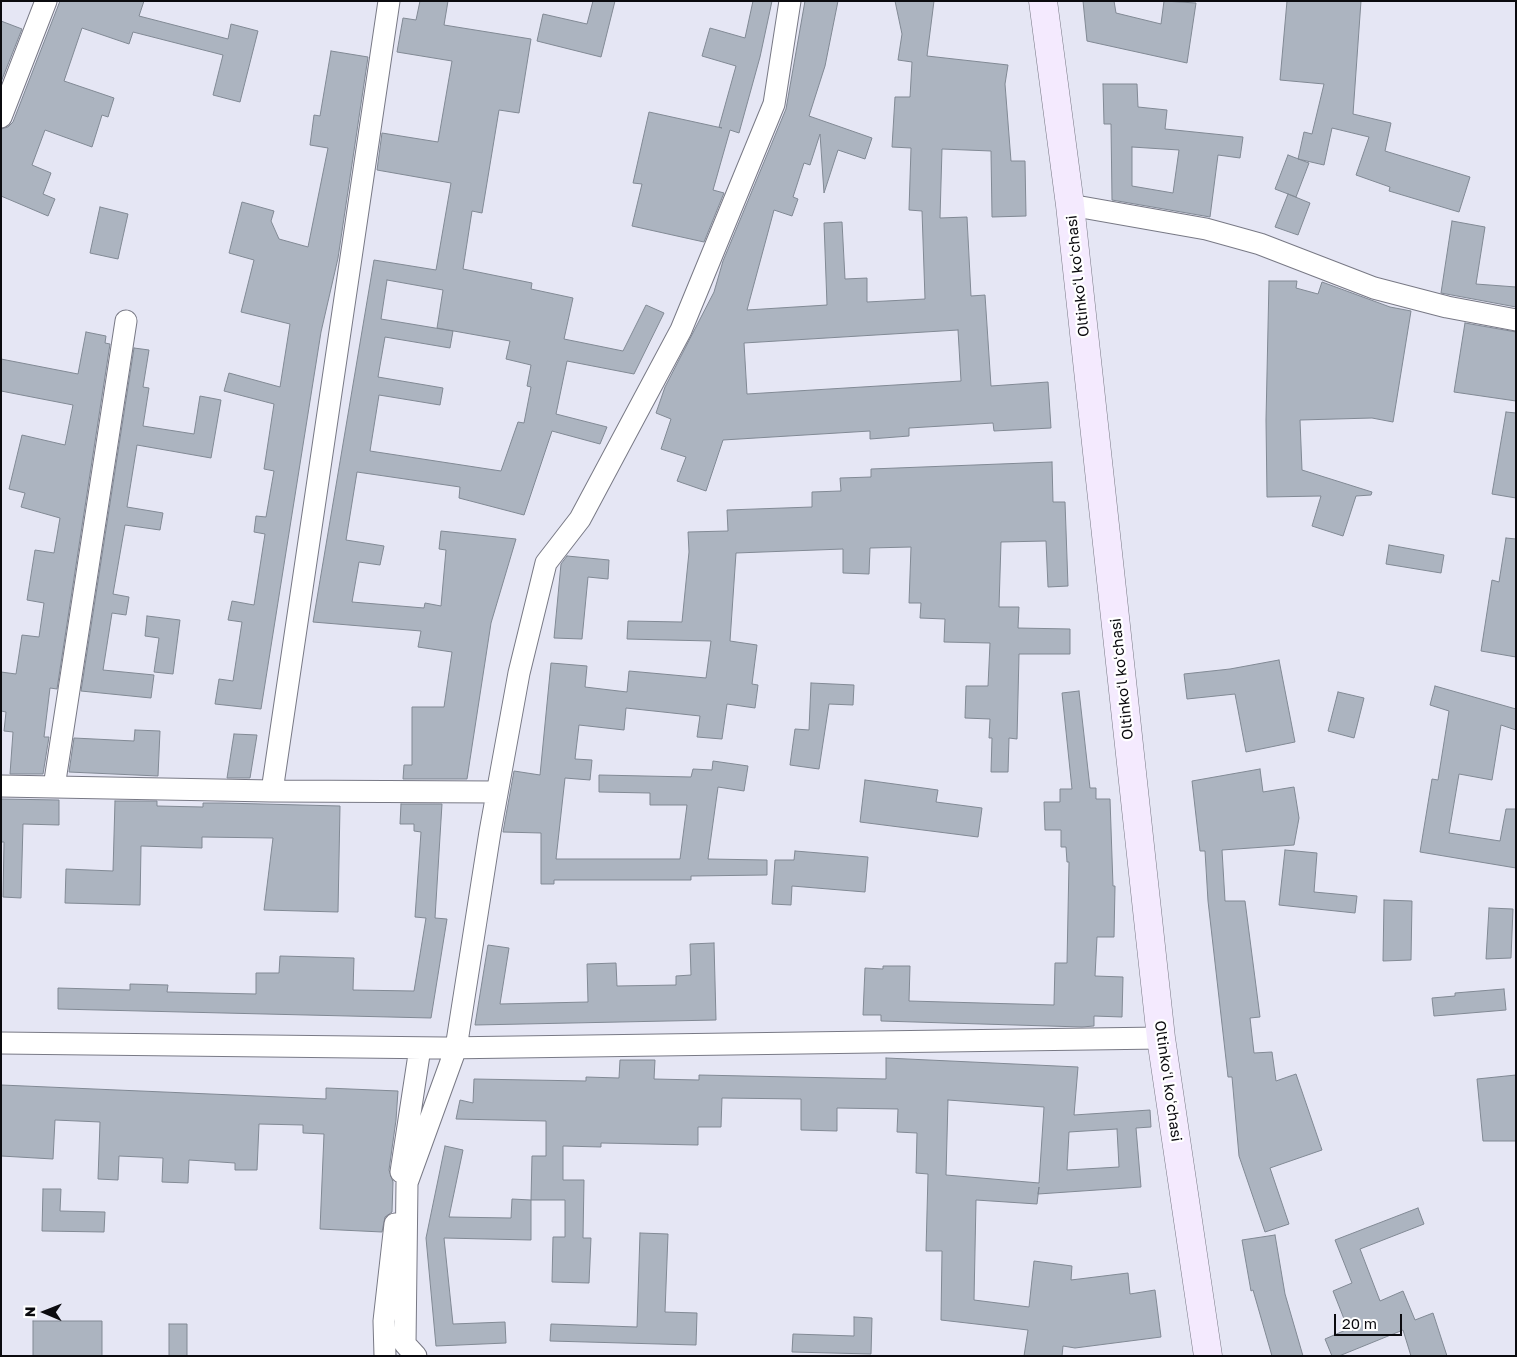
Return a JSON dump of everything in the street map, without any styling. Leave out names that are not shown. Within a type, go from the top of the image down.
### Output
[{"type":"main road","name":"Oltinkoʻl koʻchasi","points":[[1043,1],[1070,205],[1162,1038],[1208,1356]]},
{"type":"street","points":[[1,117],[46,1]]},
{"type":"street","points":[[272,792],[389,1]]},
{"type":"street","points":[[416,1356],[405,1344],[407,1183],[456,1048],[497,792],[519,674],[546,563],[580,519],[681,330],[774,104],[790,1]]},
{"type":"street","points":[[1070,205],[1206,229],[1260,244],[1374,288],[1447,307],[1516,320]]},
{"type":"street","points":[[54,787],[126,321]]},
{"type":"street","points":[[1,786],[272,792],[497,792]]},
{"type":"street","points":[[1,1043],[456,1048],[1162,1038]]},
{"type":"street","points":[[385,1356],[384,1321],[399,1183],[420,1048]]},
{"type":"building","points":[[60,1],[144,1],[139,16],[228,39],[231,24],[258,31],[240,102],[213,95],[223,55],[133,32],[129,44],[82,28],[64,81],[114,98],[108,117],[102,115],[92,147],[45,130],[32,165],[51,173],[43,194],[55,199],[48,216],[1,196],[1,129],[8,127],[13,122]]},
{"type":"building","points":[[420,1],[448,1],[444,25],[531,39],[519,113],[499,110],[482,213],[472,211],[463,269],[532,283],[531,289],[573,298],[564,339],[623,351],[646,305],[664,313],[634,374],[567,361],[556,414],[607,427],[600,444],[552,431],[524,515],[459,498],[460,487],[357,472],[346,540],[384,546],[380,565],[359,562],[352,602],[424,608],[425,603],[441,606],[446,550],[439,549],[441,531],[516,539],[491,623],[467,779],[403,779],[404,765],[412,765],[412,707],[444,707],[452,652],[418,647],[421,631],[313,622],[374,260],[436,270],[451,183],[377,170],[382,133],[438,142],[452,61],[397,52],[403,18],[416,20]],"holes":[[[387,280],[443,290],[437,328],[510,341],[506,359],[531,365],[527,386],[531,387],[524,423],[518,422],[501,471],[370,451],[379,395],[440,405],[443,388],[378,377],[385,337],[450,348],[453,331],[381,319]]]},
{"type":"building","points":[[593,1],[615,1],[601,57],[537,41],[543,14],[587,24]]},
{"type":"building","points":[[753,1],[772,1],[760,57],[739,133],[730,130],[713,190],[724,193],[704,242],[632,226],[642,184],[633,183],[649,112],[722,128],[719,127],[736,66],[702,56],[710,28],[745,38]]},
{"type":"building","points":[[805,1],[838,1],[825,66],[809,116],[872,138],[865,159],[838,150],[824,193],[820,134],[810,165],[804,163],[793,197],[798,199],[792,216],[774,210],[747,310],[827,305],[824,223],[842,222],[845,279],[867,278],[867,302],[925,299],[922,211],[909,210],[911,148],[892,147],[895,97],[910,97],[912,62],[898,60],[902,34],[895,1],[934,1],[927,56],[1008,65],[1005,84],[1011,161],[1025,161],[1026,216],[992,217],[991,151],[942,149],[940,218],[967,217],[971,296],[985,295],[991,386],[1048,382],[1051,428],[994,431],[993,423],[909,428],[909,436],[870,439],[870,431],[723,440],[706,491],[677,481],[686,457],[661,449],[671,419],[656,413],[665,387],[714,292],[723,261],[786,109]],"holes":[[[958,330],[961,381],[747,394],[744,343]]]},
{"type":"building","points":[[1083,1],[1114,1],[1116,13],[1161,24],[1164,1],[1196,3],[1187,63],[1087,41]]},
{"type":"building","points":[[1287,1],[1361,1],[1353,114],[1391,123],[1385,151],[1470,177],[1459,212],[1389,191],[1390,187],[1356,175],[1369,137],[1332,128],[1324,165],[1298,159],[1304,132],[1312,134],[1324,84],[1280,80]]},
{"type":"building","points":[[1,21],[22,29],[1,82]]},
{"type":"building","points":[[331,51],[368,57],[338,258],[321,332],[261,709],[215,704],[219,679],[233,681],[242,622],[228,620],[232,601],[254,605],[265,534],[254,532],[256,516],[266,517],[274,471],[264,469],[274,404],[224,391],[229,373],[280,387],[290,324],[241,312],[254,260],[229,253],[242,202],[274,211],[271,221],[279,239],[308,247],[328,148],[310,145],[314,115],[320,116]]},
{"type":"building","points":[[1103,84],[1137,84],[1138,107],[1167,110],[1165,129],[1243,137],[1240,158],[1218,155],[1210,217],[1112,200],[1111,124],[1104,124]],"holes":[[[1132,147],[1179,150],[1173,193],[1132,186]]]},
{"type":"building","points":[[1288,155],[1309,163],[1296,197],[1275,189]]},
{"type":"building","points":[[1288,194],[1310,203],[1298,235],[1275,227]]},
{"type":"building","points":[[100,207],[128,214],[118,259],[90,253]]},
{"type":"building","points":[[1452,221],[1485,227],[1476,284],[1516,287],[1516,307],[1441,293]]},
{"type":"building","points":[[1269,281],[1297,281],[1296,288],[1318,294],[1322,282],[1390,307],[1411,311],[1393,422],[1372,418],[1300,420],[1302,470],[1372,492],[1371,495],[1356,496],[1343,536],[1312,526],[1321,496],[1267,497],[1266,420]]},
{"type":"building","points":[[1465,323],[1516,332],[1516,401],[1454,392]]},
{"type":"building","points":[[86,332],[106,336],[105,343],[110,344],[57,689],[50,688],[44,737],[49,737],[43,774],[10,774],[13,732],[4,731],[6,712],[1,711],[1,672],[16,674],[22,635],[39,637],[44,603],[27,600],[35,550],[54,553],[60,518],[21,507],[25,493],[9,489],[22,435],[65,445],[73,405],[1,391],[1,359],[78,374]]},
{"type":"building","points":[[134,348],[149,350],[143,387],[149,388],[143,426],[194,434],[200,396],[221,400],[211,458],[137,445],[127,507],[163,513],[160,530],[125,525],[113,594],[129,597],[126,615],[112,613],[103,670],[154,675],[151,698],[81,691]]},
{"type":"building","points":[[1506,412],[1516,413],[1516,498],[1492,494]]},
{"type":"building","points":[[1052,462],[1053,502],[1065,502],[1068,586],[1048,587],[1046,541],[1001,542],[999,607],[1019,607],[1018,628],[1070,629],[1070,654],[1019,654],[1017,739],[1009,738],[1008,772],[991,772],[992,738],[989,738],[990,719],[965,718],[966,686],[988,686],[990,643],[944,642],[945,619],[920,618],[921,603],[909,603],[911,547],[870,548],[869,574],[843,573],[843,549],[736,553],[730,641],[757,645],[752,684],[758,685],[755,708],[727,704],[722,739],[697,737],[700,716],[626,708],[624,730],[579,725],[575,759],[592,760],[590,780],[565,778],[556,859],[680,859],[687,805],[650,805],[650,793],[599,792],[599,775],[691,777],[693,769],[712,770],[713,761],[748,766],[744,791],[718,787],[708,859],[767,860],[767,875],[691,876],[691,880],[554,880],[554,884],[541,884],[541,833],[503,832],[514,771],[540,775],[551,663],[587,666],[585,687],[627,692],[629,671],[706,678],[711,641],[627,639],[628,621],[682,622],[689,552],[688,532],[728,531],[727,510],[812,507],[812,492],[841,491],[840,478],[871,477],[871,469]]},
{"type":"building","points":[[1506,538],[1516,539],[1516,657],[1481,651],[1492,580],[1499,582]]},
{"type":"building","points":[[1389,545],[1444,555],[1441,573],[1386,564]]},
{"type":"building","points":[[567,556],[609,560],[608,579],[588,577],[582,639],[554,638],[561,564]]},
{"type":"building","points":[[147,616],[180,620],[173,674],[154,672],[159,638],[145,636]]},
{"type":"building","points":[[1279,660],[1295,742],[1246,752],[1235,694],[1187,699],[1184,674],[1230,669]]},
{"type":"building","points":[[811,683],[854,685],[853,705],[829,704],[819,769],[790,765],[795,729],[809,730]]},
{"type":"building","points":[[1435,686],[1516,709],[1516,730],[1501,725],[1492,780],[1459,774],[1449,833],[1500,841],[1506,809],[1516,809],[1516,868],[1420,852],[1432,779],[1438,780],[1449,711],[1430,705]]},
{"type":"building","points":[[1079,691],[1090,788],[1096,788],[1096,799],[1110,799],[1113,886],[1115,886],[1114,937],[1097,937],[1095,976],[1123,977],[1122,1017],[1094,1016],[1094,1026],[1082,1027],[881,1021],[881,1015],[863,1015],[865,968],[883,969],[883,966],[910,966],[909,1001],[1054,1005],[1055,963],[1067,963],[1069,862],[1067,862],[1066,847],[1061,847],[1061,830],[1045,830],[1044,802],[1060,802],[1060,789],[1072,789],[1062,693]]},
{"type":"building","points":[[1338,692],[1364,698],[1354,738],[1328,731]]},
{"type":"building","points":[[135,730],[160,731],[158,776],[69,772],[74,738],[134,741]]},
{"type":"building","points":[[234,734],[257,735],[250,778],[227,778]]},
{"type":"building","points":[[1260,769],[1263,792],[1294,787],[1299,818],[1294,845],[1222,850],[1225,901],[1245,901],[1260,1017],[1250,1018],[1254,1053],[1272,1052],[1276,1081],[1296,1074],[1322,1150],[1270,1168],[1289,1224],[1265,1232],[1239,1156],[1232,1077],[1228,1077],[1208,901],[1205,851],[1200,851],[1192,781]]},
{"type":"building","points":[[865,780],[938,790],[936,802],[982,808],[978,837],[860,822]]},
{"type":"building","points":[[1,799],[59,800],[59,825],[23,824],[21,898],[3,897],[4,842],[1,842]]},
{"type":"building","points":[[115,801],[157,801],[157,806],[203,807],[203,803],[223,803],[340,806],[338,912],[264,910],[273,838],[202,837],[202,848],[141,846],[140,905],[65,903],[66,869],[113,871]]},
{"type":"building","points":[[401,804],[442,804],[435,918],[447,919],[431,1018],[58,1009],[58,988],[130,990],[130,984],[168,985],[167,992],[256,994],[256,973],[279,973],[280,956],[354,958],[353,990],[414,991],[426,918],[415,917],[421,832],[414,831],[414,824],[400,824]]},
{"type":"building","points":[[1285,850],[1317,853],[1314,892],[1357,896],[1355,913],[1279,905]]},
{"type":"building","points":[[795,851],[868,857],[865,892],[792,886],[791,905],[772,904],[775,860],[794,860]]},
{"type":"building","points":[[1384,900],[1412,901],[1411,960],[1383,961]]},
{"type":"building","points":[[1489,908],[1513,909],[1511,958],[1486,959]]},
{"type":"building","points":[[714,943],[716,1020],[475,1025],[488,945],[509,948],[500,1004],[588,1002],[587,964],[616,963],[617,986],[676,985],[676,976],[691,975],[690,944]]},
{"type":"building","points":[[1504,989],[1506,1010],[1434,1016],[1432,998],[1455,996],[1455,993]]},
{"type":"building","points":[[886,1058],[1078,1067],[1074,1115],[1150,1110],[1151,1127],[1136,1128],[1141,1187],[1038,1194],[1037,1204],[976,1200],[974,1300],[1029,1307],[1034,1261],[1072,1266],[1071,1280],[1128,1273],[1130,1294],[1155,1290],[1161,1337],[1075,1348],[1063,1346],[1062,1356],[1024,1356],[1028,1330],[941,1320],[942,1251],[926,1251],[928,1174],[916,1173],[917,1133],[897,1132],[898,1109],[837,1108],[837,1131],[801,1130],[801,1099],[722,1098],[721,1127],[698,1127],[698,1145],[601,1143],[601,1147],[563,1146],[563,1180],[584,1180],[583,1238],[591,1238],[589,1283],[552,1282],[553,1237],[565,1237],[565,1200],[531,1200],[532,1156],[546,1156],[546,1121],[456,1119],[460,1100],[473,1103],[474,1079],[586,1081],[586,1077],[619,1078],[620,1060],[655,1060],[654,1079],[699,1080],[699,1075],[886,1079]],"holes":[[[948,1100],[1044,1107],[1039,1183],[946,1175]],[[1117,1129],[1119,1167],[1067,1170],[1069,1132]]]},
{"type":"building","points":[[1516,1075],[1516,1141],[1483,1141],[1477,1079]]},
{"type":"building","points":[[1,1085],[326,1099],[326,1088],[398,1091],[389,1170],[393,1182],[392,1212],[385,1217],[382,1232],[320,1229],[324,1134],[303,1133],[303,1125],[259,1124],[257,1170],[235,1170],[235,1163],[189,1160],[188,1183],[162,1182],[163,1158],[119,1156],[118,1180],[98,1179],[100,1122],[55,1120],[53,1159],[1,1156]]},
{"type":"building","points":[[445,1146],[463,1150],[449,1217],[511,1218],[512,1199],[531,1200],[531,1240],[444,1238],[453,1324],[505,1322],[506,1343],[436,1346],[426,1238]]},
{"type":"building","points":[[43,1189],[61,1189],[60,1211],[105,1212],[104,1232],[42,1231]]},
{"type":"building","points":[[1418,1208],[1424,1224],[1360,1249],[1380,1301],[1403,1291],[1415,1320],[1433,1313],[1447,1356],[1411,1356],[1403,1330],[1339,1356],[1332,1356],[1325,1339],[1348,1329],[1333,1291],[1352,1283],[1335,1240]]},
{"type":"building","points":[[640,1233],[668,1234],[665,1312],[697,1313],[696,1345],[550,1341],[551,1324],[637,1327]]},
{"type":"building","points":[[1275,1235],[1285,1294],[1303,1356],[1272,1356],[1253,1290],[1251,1291],[1242,1240]]},
{"type":"building","points":[[854,1317],[872,1318],[871,1354],[792,1352],[793,1334],[854,1336]]},
{"type":"building","points":[[33,1321],[102,1321],[102,1356],[33,1356]]},
{"type":"building","points":[[169,1324],[187,1324],[187,1356],[169,1356]]}]
